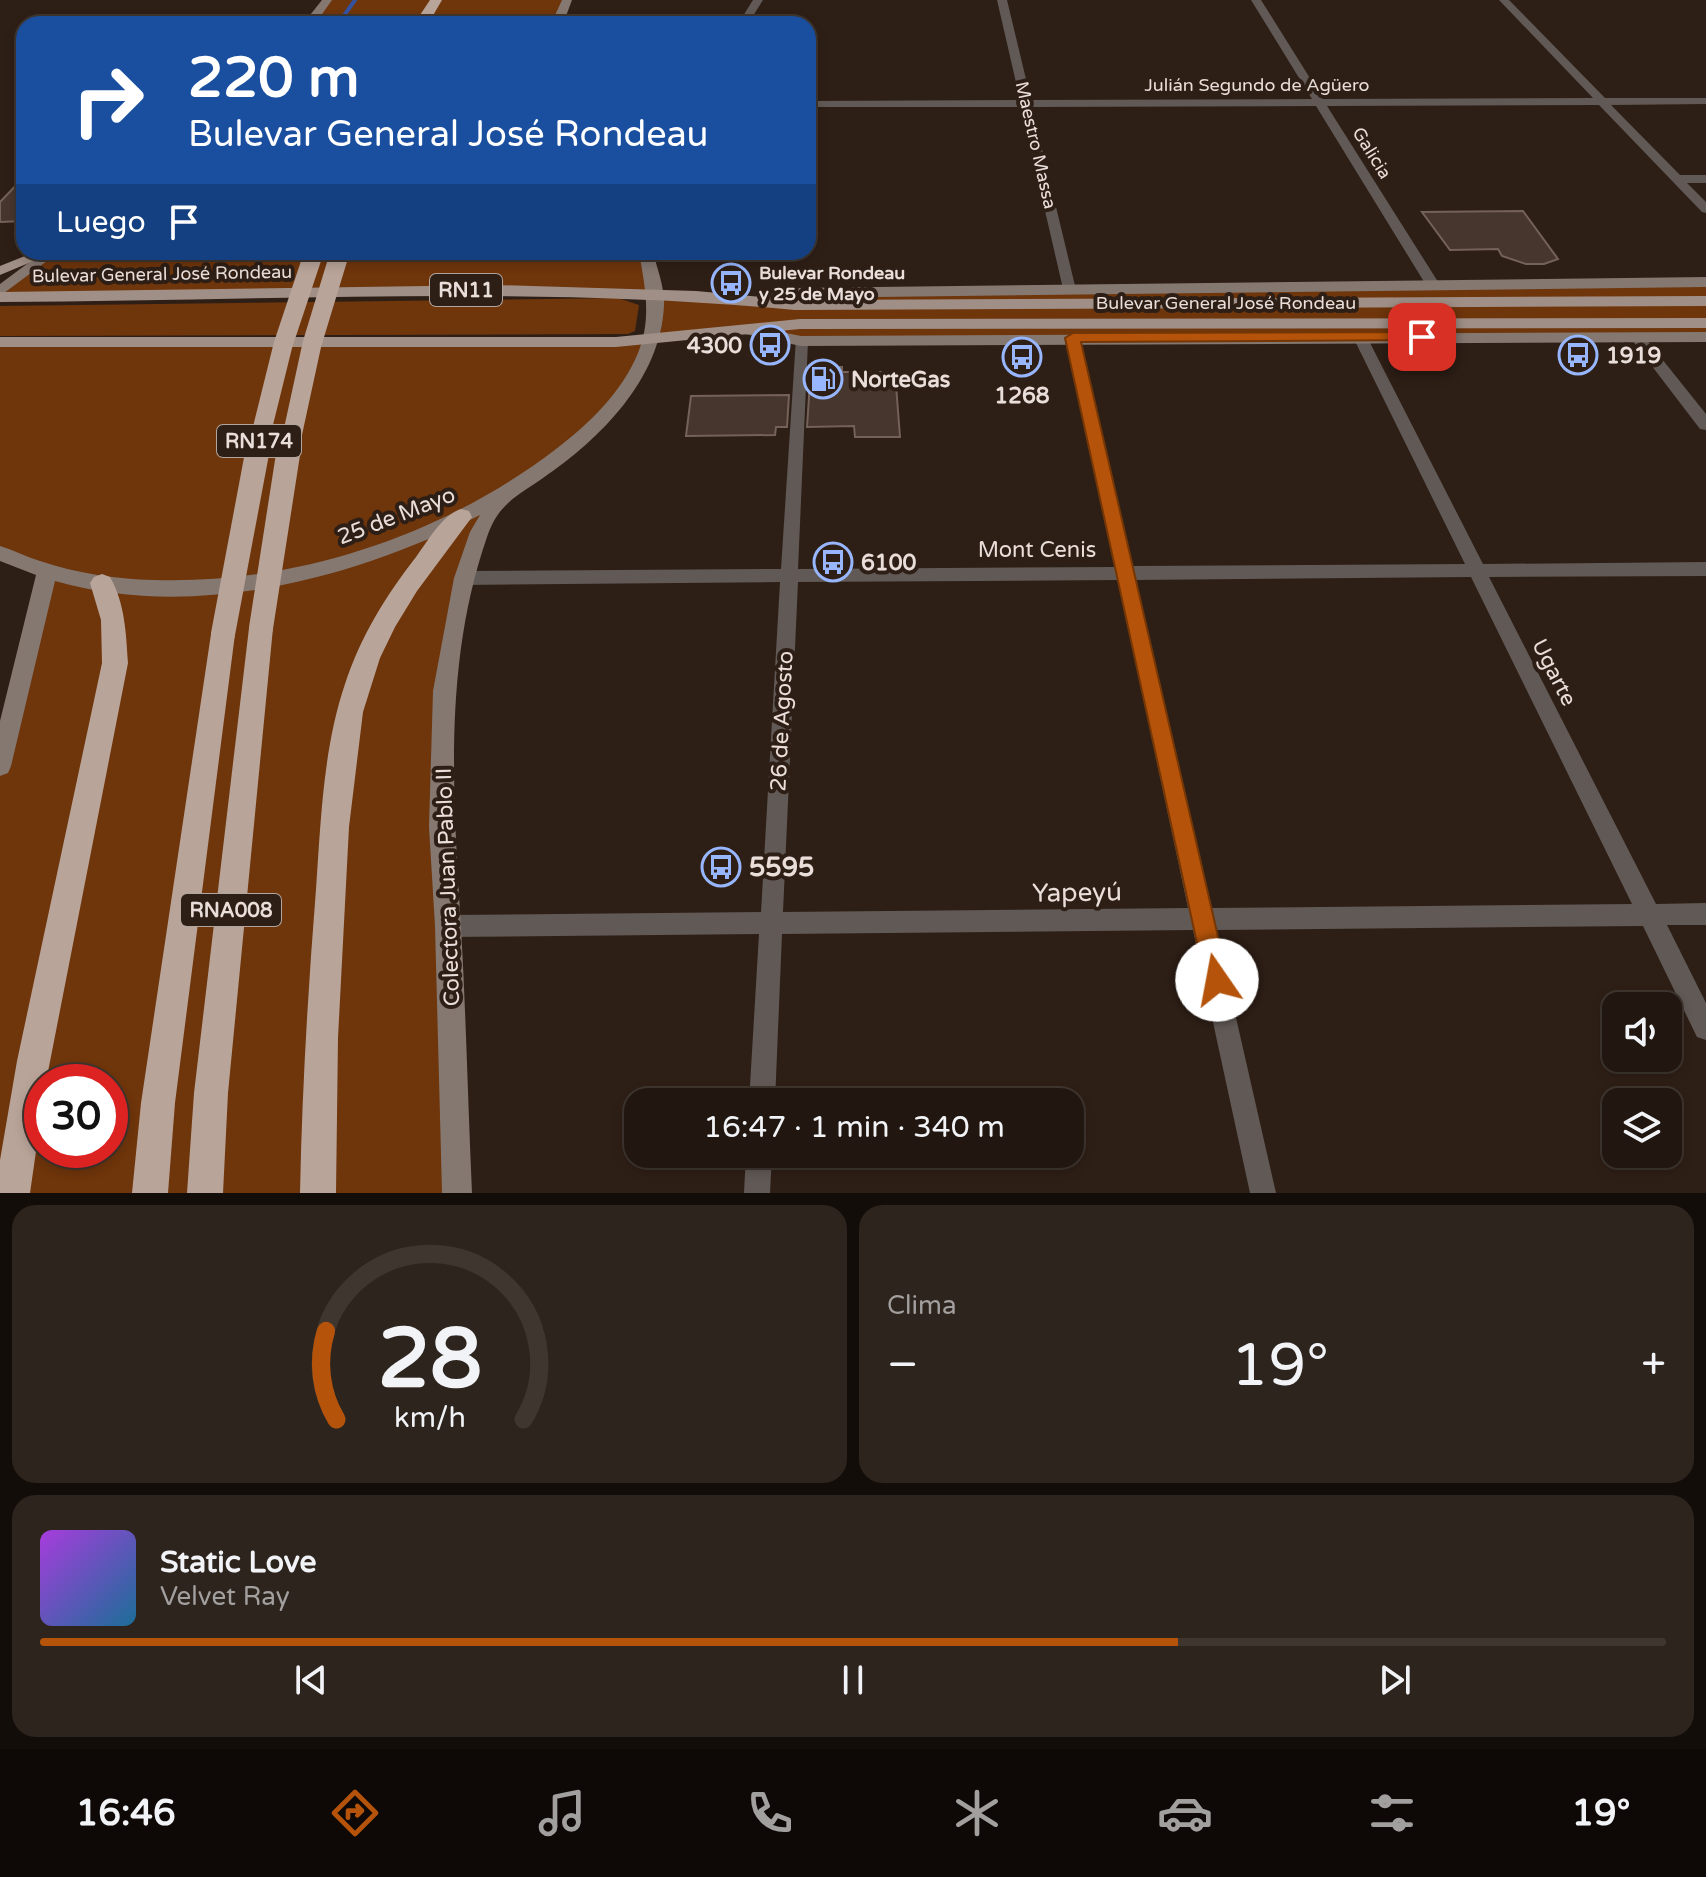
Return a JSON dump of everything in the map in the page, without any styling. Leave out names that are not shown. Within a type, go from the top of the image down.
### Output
[{"type":"highway","name":"RN174","points":[[223,634],[244,509],[271,392],[312,260]]},
{"type":"highway","name":"RN174","points":[[261,628],[277,509],[299,390],[337,260]]},
{"type":"highway","points":[[318,1193],[318,1076],[336,816],[349,716],[367,658],[396,603],[461,517]]},
{"type":"highway","points":[[12,1193],[33,1061],[115,663],[113,620],[102,583]]},
{"type":"highway","name":"RNA008","points":[[205,1193],[211,1093],[261,628]]},
{"type":"highway","name":"RNA008","points":[[150,1193],[158,1103],[223,634]]},
{"type":"main road","points":[[0,271],[29,260]]},
{"type":"main road","points":[[0,294],[40,260]]},
{"type":"main road","name":"25 de Mayo","points":[[0,553],[47,572],[102,583],[172,587],[246,582],[321,568],[394,546],[461,517],[502,496],[557,458],[606,415],[636,378],[648,355],[658,293],[648,260]]},
{"type":"main road","name":"Bulevar General José Rondeau","points":[[755,301],[795,293],[1706,282]]},
{"type":"main road","name":"Bulevar General José Rondeau","points":[[0,294],[500,289],[658,293],[795,305],[1706,301]]},
{"type":"main road","name":"Bulevar General José Rondeau","points":[[0,342],[651,341],[800,324],[1706,323]]},
{"type":"main road","name":"Bulevar General José Rondeau","points":[[746,330],[801,341],[1706,337]]},
{"type":"main road","name":"Colectora Juan Pablo II","points":[[457,1193],[448,926],[441,827],[444,691],[464,578],[479,532],[502,496]]},
{"type":"main road","points":[[0,766],[5,728],[47,572]]},
{"type":"street","name":"Maestro Massa","points":[[1002,0],[1069,290]]},
{"type":"street","name":"Galicia","points":[[1256,0],[1433,285]]},
{"type":"street","points":[[1504,0],[1706,209]]},
{"type":"street","name":"Julián Segundo de Agüero","points":[[816,104],[1706,101]]},
{"type":"street","points":[[1677,179],[1706,179]]},
{"type":"street","name":"Ugarte","points":[[1360,337],[1706,1028]]},
{"type":"street","points":[[1637,337],[1706,425]]},
{"type":"street","points":[[1073,338],[1263,1193]]},
{"type":"street","name":"26 de Agosto","points":[[763,1088],[801,341]]},
{"type":"street","name":"Mont Cenis","points":[[464,578],[1706,569]]},
{"type":"street","name":"Yapeyú","points":[[448,926],[1706,914]]},
{"type":"street","points":[[757,1193],[758,1168]]},
{"type":"shaded area","points":[[327,0],[567,0],[560,16],[315,16]]},
{"type":"shaded area","points":[[41,260],[648,260],[658,293],[20,297],[0,291]]},
{"type":"shaded area","points":[[1706,282],[1706,337],[801,341],[746,330],[651,341],[606,415],[502,496],[479,532],[444,691],[457,1193],[0,1193],[0,766],[47,572],[0,553],[0,342],[650,341],[658,293],[755,301],[795,293]]},
{"type":"shaded area","points":[[618,298],[639,305],[635,331],[628,334],[0,336],[0,306]]},
{"type":"building","points":[[16,185],[16,221],[0,222],[0,202]]},
{"type":"building","points":[[1523,211],[1558,259],[1544,264],[1526,264],[1502,256],[1498,249],[1450,250],[1422,212]]},
{"type":"building","points":[[811,367],[842,367],[842,372],[895,372],[900,437],[855,437],[854,426],[807,427]]},
{"type":"building","points":[[789,395],[787,427],[776,427],[775,435],[686,436],[691,396]]},
{"type":"waterway","points":[[344,16],[355,0]]},
{"type":"place","name":"Bulevar Rondeau y 25 de Mayo","points":[[731,283]]},
{"type":"place","name":"4300","points":[[770,345]]},
{"type":"place","name":"1919","points":[[1578,355]]},
{"type":"place","name":"1268","points":[[1022,357]]},
{"type":"place","name":"NorteGas","points":[[823,379]]},
{"type":"place","name":"6100","points":[[833,562]]},
{"type":"place","name":"5595","points":[[721,867]]},
{"type":"route","points":[[1217,980],[1073,338],[1422,337]]}]
